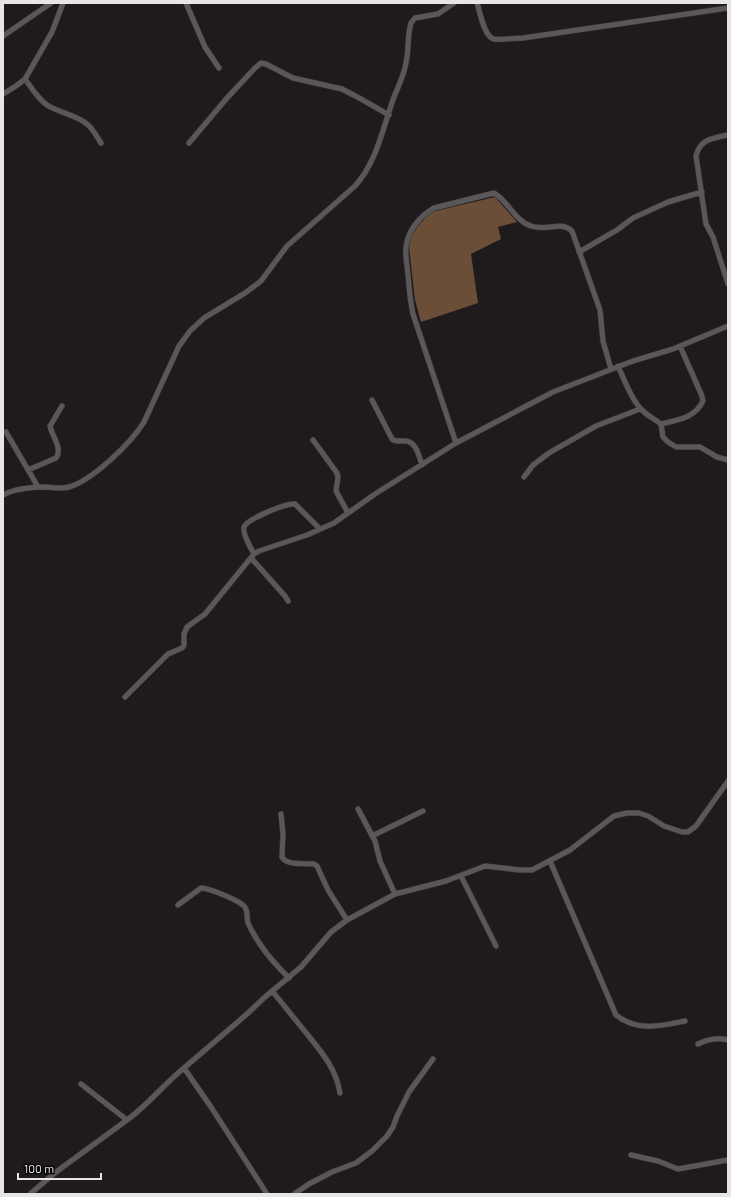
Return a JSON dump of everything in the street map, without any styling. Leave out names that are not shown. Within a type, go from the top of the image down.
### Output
[{"type":"street","points":[[3,36],[51,3]]},
{"type":"street","points":[[3,94],[25,78],[52,32],[63,3]]},
{"type":"street","points":[[186,3],[205,47],[219,68]]},
{"type":"street","points":[[3,495],[11,490],[38,487],[68,487],[80,482],[100,469],[138,431],[144,422],[179,346],[190,331],[204,318],[246,293],[261,281],[287,246],[355,186],[363,177],[389,115],[394,97],[402,78],[406,62],[411,23],[415,18],[438,14],[454,3]]},
{"type":"street","points":[[477,3],[486,32],[488,36],[494,39],[522,38],[728,8]]},
{"type":"street","points":[[189,143],[254,68],[261,63],[266,64],[293,78],[342,89],[389,115]]},
{"type":"street","points":[[25,78],[38,97],[45,104],[57,111],[79,119],[88,125],[101,143]]},
{"type":"street","points":[[728,135],[710,138],[704,141],[696,156],[706,224],[713,237],[728,284]]},
{"type":"street","points":[[580,252],[618,230],[633,218],[668,202],[702,192]]},
{"type":"street","points":[[456,443],[410,303],[406,248],[408,236],[414,226],[428,211],[434,208],[494,193],[498,195],[514,214],[529,226],[539,229],[558,226],[567,227],[572,231],[600,310],[603,340],[611,369]]},
{"type":"street","points":[[125,696],[168,654],[182,648],[184,645],[184,634],[187,627],[206,614],[252,556],[272,546],[307,535],[334,523],[375,494],[456,443],[553,392],[618,366],[680,346],[728,326]]},
{"type":"street","points":[[618,366],[636,403],[640,409],[651,418],[661,424],[684,418],[695,413],[703,401],[680,346]]},
{"type":"street","points":[[372,400],[392,439],[396,441],[408,441],[413,444],[422,465]]},
{"type":"street","points":[[28,470],[56,458],[59,454],[59,449],[50,426],[62,406]]},
{"type":"street","points":[[524,477],[533,465],[549,453],[596,426],[640,409]]},
{"type":"street","points":[[661,424],[663,437],[676,447],[700,447],[717,457],[728,460]]},
{"type":"street","points":[[6,432],[38,487]]},
{"type":"street","points":[[313,440],[337,473],[338,477],[336,491],[348,513]]},
{"type":"street","points":[[288,601],[252,556],[244,532],[244,527],[249,522],[290,503],[295,504],[320,529]]},
{"type":"street","points":[[30,1194],[56,1172],[136,1113],[169,1080],[289,978],[301,967],[331,932],[347,920],[395,894],[446,881],[485,866],[526,871],[532,870],[570,850],[614,816],[627,813],[639,813],[648,816],[672,830],[688,832],[696,826],[728,781]]},
{"type":"street","points":[[358,809],[375,841],[380,861],[395,894]]},
{"type":"street","points":[[372,836],[423,811]]},
{"type":"street","points":[[281,814],[283,834],[282,857],[288,862],[314,864],[317,866],[328,890],[347,920]]},
{"type":"street","points":[[550,861],[616,1015],[629,1024],[644,1027],[685,1022]]},
{"type":"street","points":[[461,876],[496,946]]},
{"type":"street","points":[[178,904],[201,888],[212,891],[242,904],[247,911],[248,922],[256,939],[270,960],[289,978]]},
{"type":"street","points":[[272,991],[322,1052],[331,1066],[338,1082],[340,1093]]},
{"type":"street","points":[[698,1044],[711,1039],[728,1040]]},
{"type":"street","points":[[294,1194],[309,1184],[356,1163],[372,1151],[387,1136],[393,1127],[409,1092],[433,1059]]},
{"type":"street","points":[[184,1068],[267,1194]]},
{"type":"street","points":[[81,1084],[127,1120]]},
{"type":"street","points":[[631,1155],[658,1161],[678,1169],[728,1160]]},
{"type":"shaded area","points":[[495,197],[517,222],[498,227],[501,239],[471,254],[478,303],[421,322],[415,300],[409,247],[410,239],[417,227],[431,212]]}]
